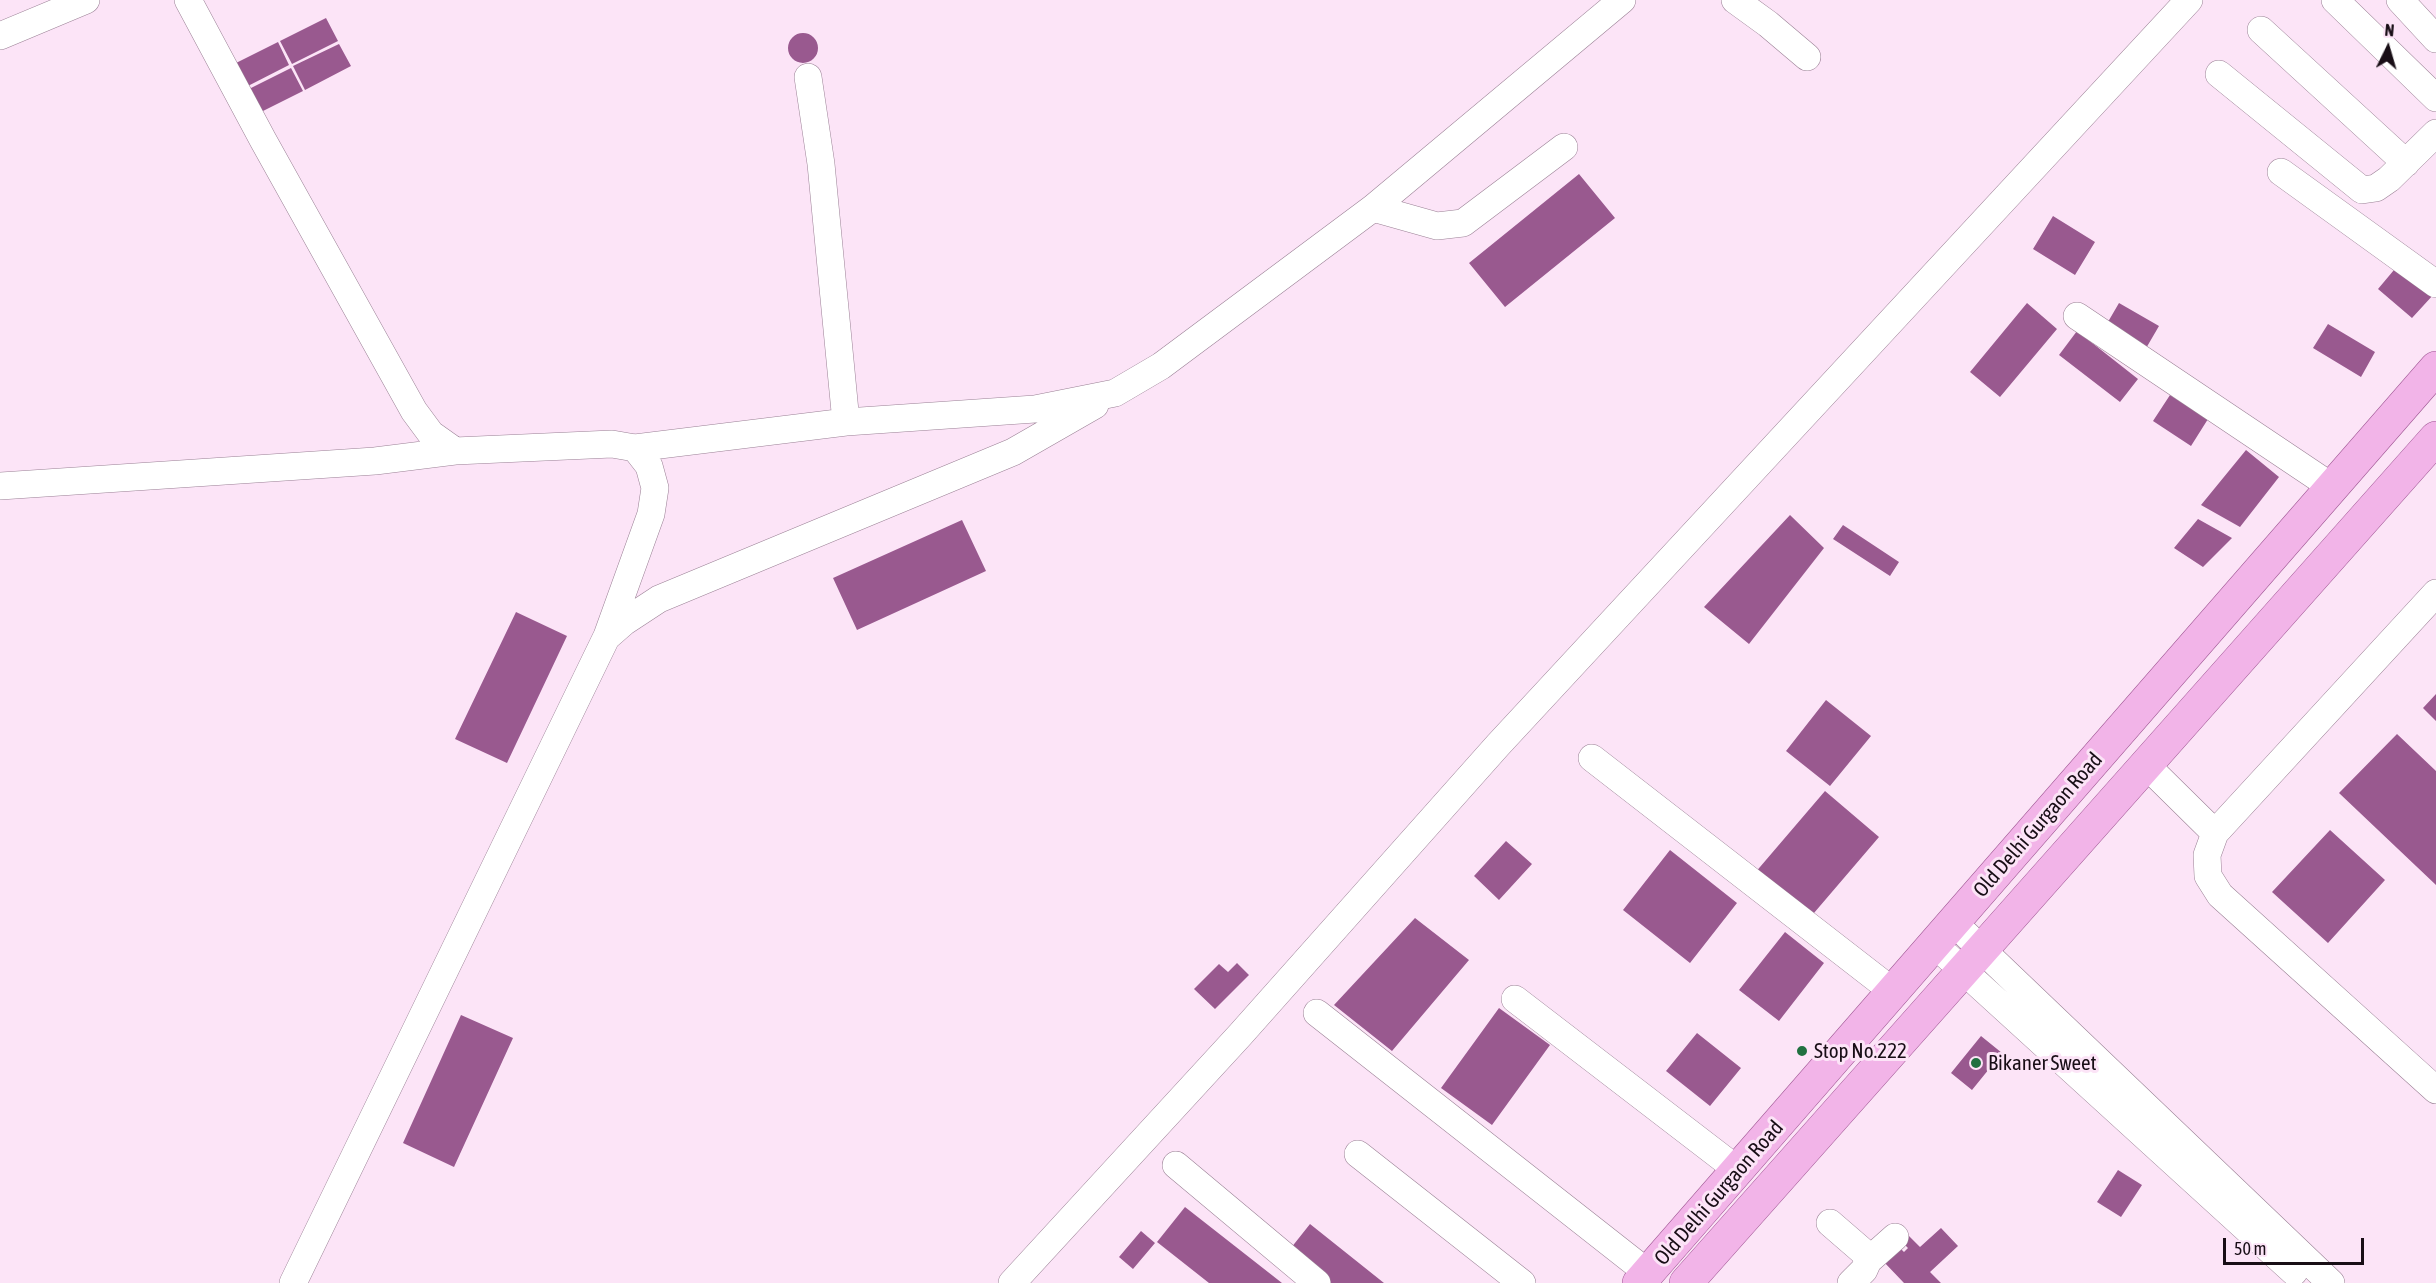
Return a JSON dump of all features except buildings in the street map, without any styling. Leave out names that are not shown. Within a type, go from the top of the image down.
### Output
[{"type":"main road","name":"Old Delhi Gurgaon Road","points":[[1644,1278],[1895,993],[2436,368]]},
{"type":"main road","name":"Old Delhi Gurgaon Road","points":[[1686,1283],[1973,960],[2038,883],[2147,766],[2436,438]]},
{"type":"street","points":[[0,36],[86,0]]},
{"type":"street","points":[[188,0],[414,411],[431,434],[455,451]]},
{"type":"street","points":[[607,636],[659,599],[1013,452],[1161,366],[1372,208],[1622,0]]},
{"type":"street","points":[[1735,0],[1807,57]]},
{"type":"street","points":[[1012,1283],[1240,1035],[1498,745],[2189,0]]},
{"type":"street","points":[[2335,0],[2436,98]]},
{"type":"street","points":[[2400,0],[2436,39]]},
{"type":"street","points":[[2261,30],[2406,163]]},
{"type":"street","points":[[2219,74],[2362,190],[2376,188],[2406,163],[2436,133]]},
{"type":"street","points":[[808,77],[821,164],[846,422]]},
{"type":"street","points":[[1372,208],[1437,226],[1463,223],[1564,147]]},
{"type":"street","points":[[2281,172],[2436,284]]},
{"type":"street","points":[[2077,316],[2332,487]]},
{"type":"street","points":[[0,486],[375,461],[455,451],[612,444],[635,448],[846,422],[1035,409],[1115,393]]},
{"type":"street","points":[[293,1283],[607,636],[651,514],[655,488],[649,466],[635,448]]},
{"type":"street","points":[[2436,593],[2215,833],[2207,855],[2208,876],[2220,895],[2436,1090]]},
{"type":"street","points":[[1592,758],[1895,993]]},
{"type":"street","points":[[2147,766],[2215,833]]},
{"type":"street","points":[[1945,934],[2331,1283]]},
{"type":"street","points":[[1973,960],[2306,1283]]},
{"type":"street","points":[[1515,999],[1740,1171]]},
{"type":"street","points":[[1317,1013],[1644,1278]]},
{"type":"street","points":[[1358,1154],[1522,1283]]},
{"type":"street","points":[[1176,1165],[1317,1283]]},
{"type":"street","points":[[1830,1223],[1862,1249],[1868,1261]]},
{"type":"street","points":[[1851,1283],[1868,1261],[1895,1237]]},
{"type":"place","name":"Stop No.222","points":[[1802,1051]]},
{"type":"place","name":"Bikaner Sweet","points":[[1976,1063]]}]
